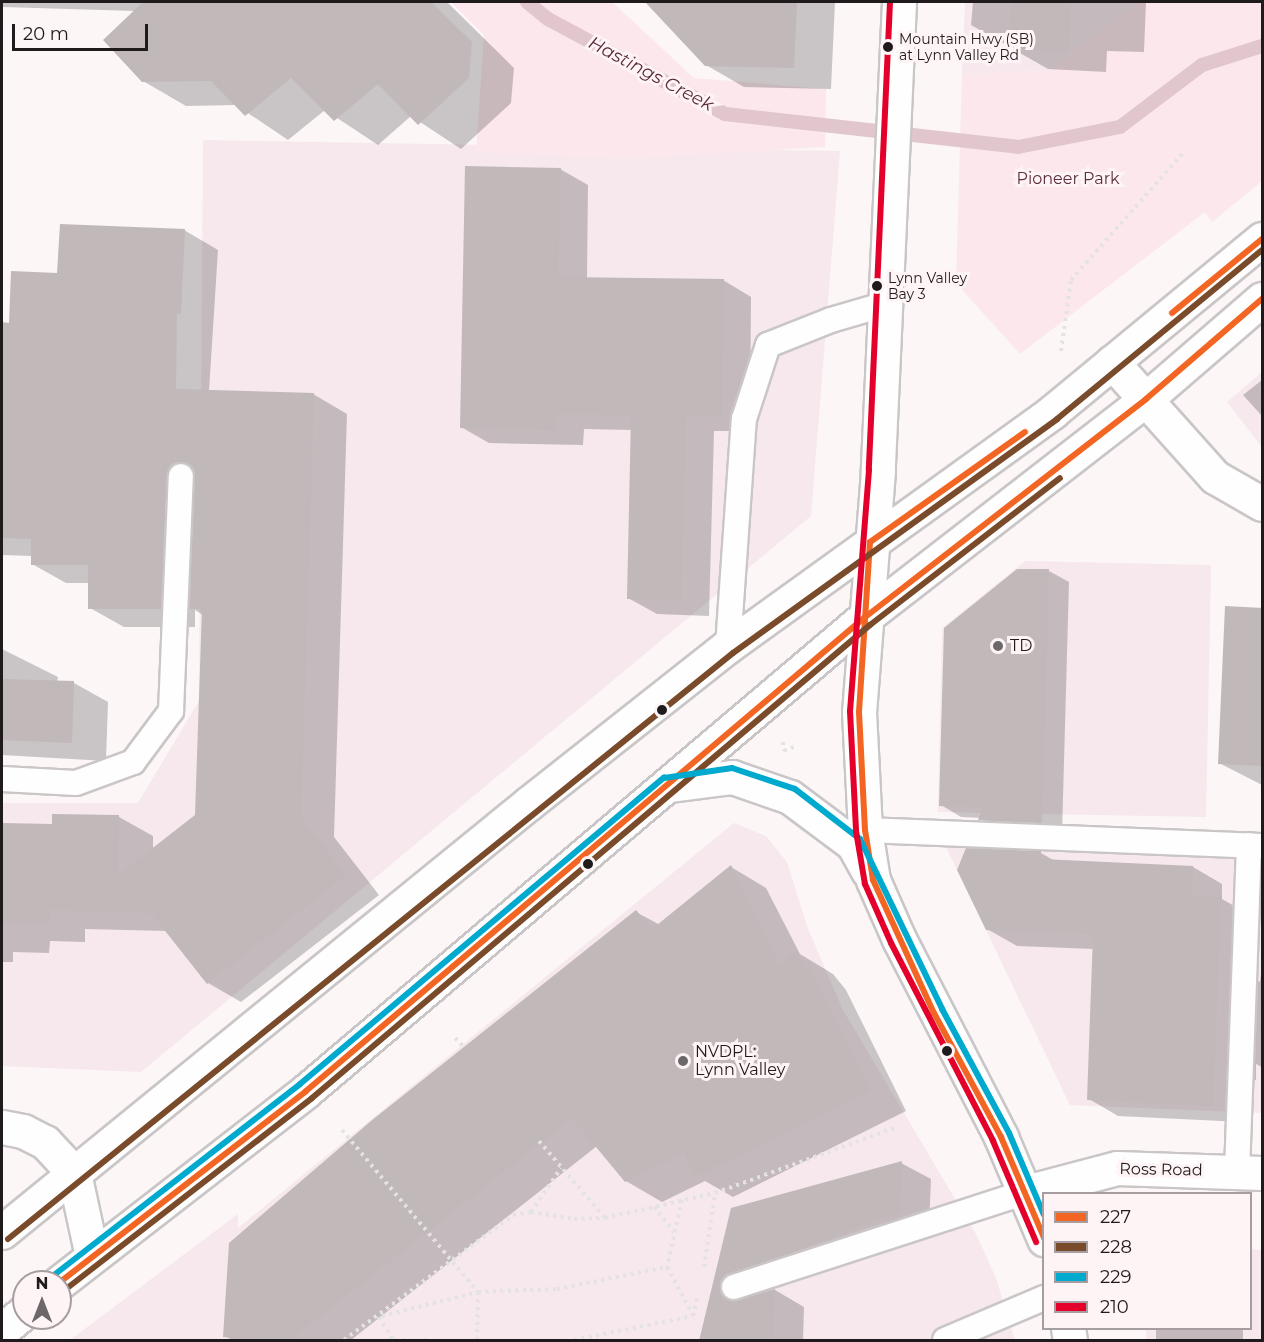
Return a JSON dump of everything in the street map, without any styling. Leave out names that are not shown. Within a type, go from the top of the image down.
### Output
[{"type":"main road","points":[[873,880],[865,830],[859,712],[864,618],[878,471],[899,2]]},
{"type":"main road","points":[[2,1232],[728,646],[1052,412],[1263,239]]},
{"type":"main road","points":[[72,1272],[306,1091],[864,618],[1146,399],[1263,299]]},
{"type":"main road","points":[[1112,362],[1215,477],[1263,504]]},
{"type":"main road","points":[[669,785],[732,777],[790,797],[853,844],[873,880],[934,1013],[1026,1192],[1042,1234]]},
{"type":"main road","points":[[2,1127],[23,1131],[45,1142],[74,1173],[92,1256]]},
{"type":"main road","name":"Ross Road","points":[[1026,1192],[1117,1168],[1250,1172]]},
{"type":"lane","points":[[728,646],[744,419],[768,345],[831,320],[886,304]]},
{"type":"lane","points":[[2,779],[76,783],[133,762],[171,711],[181,476]]},
{"type":"lane","points":[[865,830],[1256,846],[1250,1172]]},
{"type":"lane","points":[[734,1287],[1026,1192]]},
{"type":"lane","points":[[943,1339],[1042,1299]]},
{"type":"path","points":[[1060,357],[1071,280],[1184,153]]},
{"type":"path","points":[[783,741],[784,751],[798,745]]},
{"type":"path","points":[[455,1038],[463,1046]]},
{"type":"path","points":[[344,1341],[513,1215],[531,1212],[574,1219],[605,1218],[654,1207],[715,1193],[897,1127]]},
{"type":"path","points":[[342,1130],[478,1292],[477,1341]]},
{"type":"path","points":[[539,1141],[605,1218]]},
{"type":"path","points":[[531,1212],[561,1168]]},
{"type":"path","points":[[703,1268],[715,1193]]},
{"type":"path","points":[[682,1200],[667,1267],[693,1316]]},
{"type":"path","points":[[654,1207],[675,1233]]},
{"type":"path","points":[[379,1317],[478,1292],[556,1289],[667,1267]]},
{"type":"path","points":[[693,1316],[699,1289]]},
{"type":"path","points":[[574,1341],[693,1316]]},
{"type":"path","points":[[379,1317],[393,1339]]},
{"type":"path","points":[[387,1341],[393,1339],[433,1341]]},
{"type":"shaded area","points":[[965,2],[1137,2],[1047,71],[962,74]]},
{"type":"shaded area","points":[[203,140],[840,151],[811,516],[141,1072],[2,1066],[2,803],[138,803],[199,701]]},
{"type":"shaded area","points":[[1262,372],[1262,447],[1227,402]]},
{"type":"shaded area","points":[[1025,561],[1211,565],[1206,817],[938,812],[942,628]]},
{"type":"shaded area","points":[[734,823],[766,836],[787,862],[808,929],[843,1010],[977,1236],[996,1278],[1015,1340],[70,1340],[238,1214],[238,1228]]},
{"type":"shaded area","points":[[946,847],[1262,860],[1262,1113],[1070,1105]]},
{"type":"shaded area","points":[[1252,1249],[1262,1250],[1262,1340],[1146,1340],[1146,1330],[1252,1330]]},
{"type":"green space","points":[[451,2],[612,2],[694,78],[826,89],[825,147],[627,159],[476,152],[484,35]]},
{"type":"green space","name":"Pioneer Park","points":[[1137,2],[1262,2],[1262,181],[1212,222],[1205,212],[1020,354],[956,283],[962,74],[1047,71]]},
{"type":"building","points":[[143,2],[431,2],[472,42],[469,78],[418,125],[378,84],[334,121],[291,78],[245,116],[211,81],[142,82],[103,40]]},
{"type":"building","points":[[645,2],[797,2],[794,68],[705,66]]},
{"type":"building","points":[[1011,2],[1071,2],[1069,51],[1009,49]]},
{"type":"building","points":[[465,166],[561,168],[558,277],[724,279],[722,416],[686,415],[681,600],[627,599],[631,415],[556,414],[556,430],[460,428]]},
{"type":"building","points":[[60,224],[185,229],[181,314],[177,314],[176,389],[314,393],[301,817],[346,875],[207,984],[151,913],[51,910],[51,923],[2,922],[2,823],[52,824],[52,814],[119,815],[118,875],[195,815],[202,609],[190,609],[193,469],[181,462],[174,464],[167,475],[161,609],[88,609],[88,565],[31,565],[31,539],[2,538],[2,322],[9,323],[11,271],[57,273]]},
{"type":"building","points":[[1017,569],[1049,569],[1042,823],[978,820],[983,807],[939,806],[944,628]]},
{"type":"building","points":[[1225,606],[1263,608],[1263,766],[1218,764]]},
{"type":"building","points":[[2,679],[74,681],[72,743],[2,740]]},
{"type":"building","points":[[966,848],[1041,851],[1041,859],[1193,866],[1192,897],[1221,897],[1213,1106],[1087,1100],[1093,934],[986,930],[957,870]]},
{"type":"building","points":[[731,865],[780,965],[797,951],[806,970],[810,967],[871,1091],[695,1177],[684,1153],[625,1182],[572,1118],[289,1341],[223,1337],[229,1243],[371,1121],[636,910],[652,929]]},
{"type":"building","points":[[902,1161],[900,1212],[723,1278],[721,1292],[732,1301],[775,1289],[773,1341],[699,1341],[731,1208]]},
{"type":"waterway","name":"Hastings Creek","points":[[527,2],[548,19],[725,114],[1018,147],[1120,127],[1202,65],[1262,46]]},
{"type":"transit line","name":"210","points":[[890,2],[869,470],[850,711],[856,831],[865,884],[891,943],[993,1141],[1036,1242]]},
{"type":"transit line","name":"227","points":[[1172,313],[1262,239]]},
{"type":"transit line","name":"228","points":[[8,1239],[733,653],[1057,419],[1262,250]]},
{"type":"transit line","name":"227","points":[[72,1273],[306,1091],[864,618],[1146,399],[1262,299]]},
{"type":"transit line","name":"227","points":[[1025,432],[870,542],[859,712],[865,830],[873,880],[934,1013],[1001,1137],[1042,1233]]},
{"type":"transit line","name":"228","points":[[72,1284],[312,1098],[870,625],[1060,478]]},
{"type":"transit line","name":"229","points":[[60,1270],[300,1084],[664,778],[732,768],[795,789],[860,839],[942,1009],[1009,1133],[1042,1210]]},
{"type":"place","name":"Mountain Hwy (SB) at Lynn Valley Rd","points":[[888,47]]},
{"type":"place","name":"Lynn Valley Bay 3","points":[[877,286]]},
{"type":"place","name":"TD","points":[[998,646]]},
{"type":"place","name":"NVDPL: Lynn Valley","points":[[683,1061]]}]
